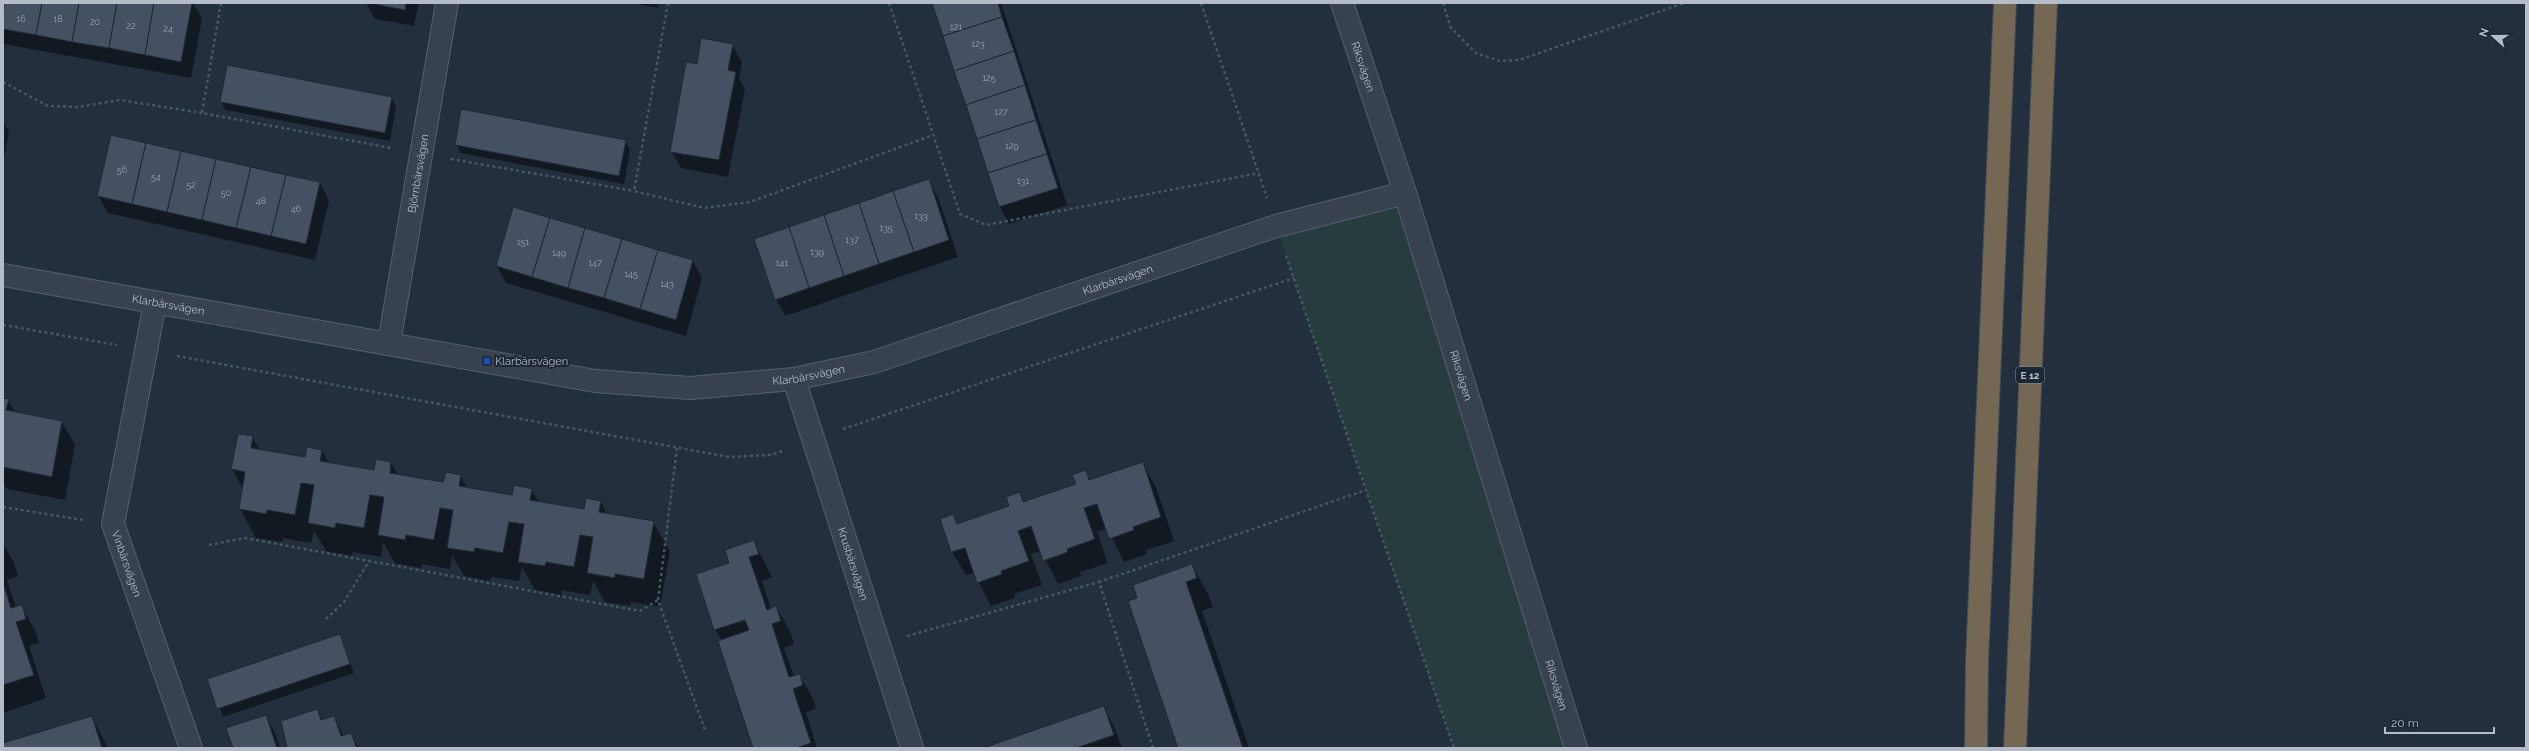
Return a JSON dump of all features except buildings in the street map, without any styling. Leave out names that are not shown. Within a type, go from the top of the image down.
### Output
[{"type":"highway","points":[[1976,748],[1977,653],[2005,3]]},
{"type":"highway","name":"E 12","points":[[2015,748],[2046,3]]},
{"type":"street","name":"Björnbärsvägen","points":[[388,343],[447,3]]},
{"type":"street","name":"Riksvägen","points":[[1342,3],[1405,194],[1576,748]]},
{"type":"street","name":"Klarbärsvägen","points":[[3,275],[595,381],[690,388],[794,379],[874,362],[1276,226],[1405,194]]},
{"type":"street","name":"Vinbärsvägen","points":[[155,303],[113,524],[191,748]]},
{"type":"street","name":"Krusbärsvägen","points":[[794,379],[912,748]]},
{"type":"path","points":[[202,113],[221,3]]},
{"type":"path","points":[[634,191],[668,3]]},
{"type":"path","points":[[889,3],[960,214],[986,225],[1259,173]]},
{"type":"path","points":[[1202,3],[1276,226],[1454,748]]},
{"type":"path","points":[[1443,3],[1451,28],[1476,53],[1500,61],[1519,60],[1684,3]]},
{"type":"path","points":[[3,82],[48,106],[77,107],[120,100],[202,113],[634,191],[704,208],[750,202],[933,134]]},
{"type":"path","points":[[677,448],[658,600],[705,730]]},
{"type":"path","points":[[879,644],[1099,582],[1366,490]]},
{"type":"path","points":[[3,507],[113,524]]},
{"type":"path","points":[[209,545],[245,538],[640,611],[658,600]]},
{"type":"path","points":[[326,619],[344,602],[369,561]]},
{"type":"path","points":[[1099,582],[1153,748]]},
{"type":"green space","points":[[1405,193],[1576,748],[1454,748],[1276,226]]},
{"type":"place","name":"Klarbärsvägen","points":[[487,361]]}]
